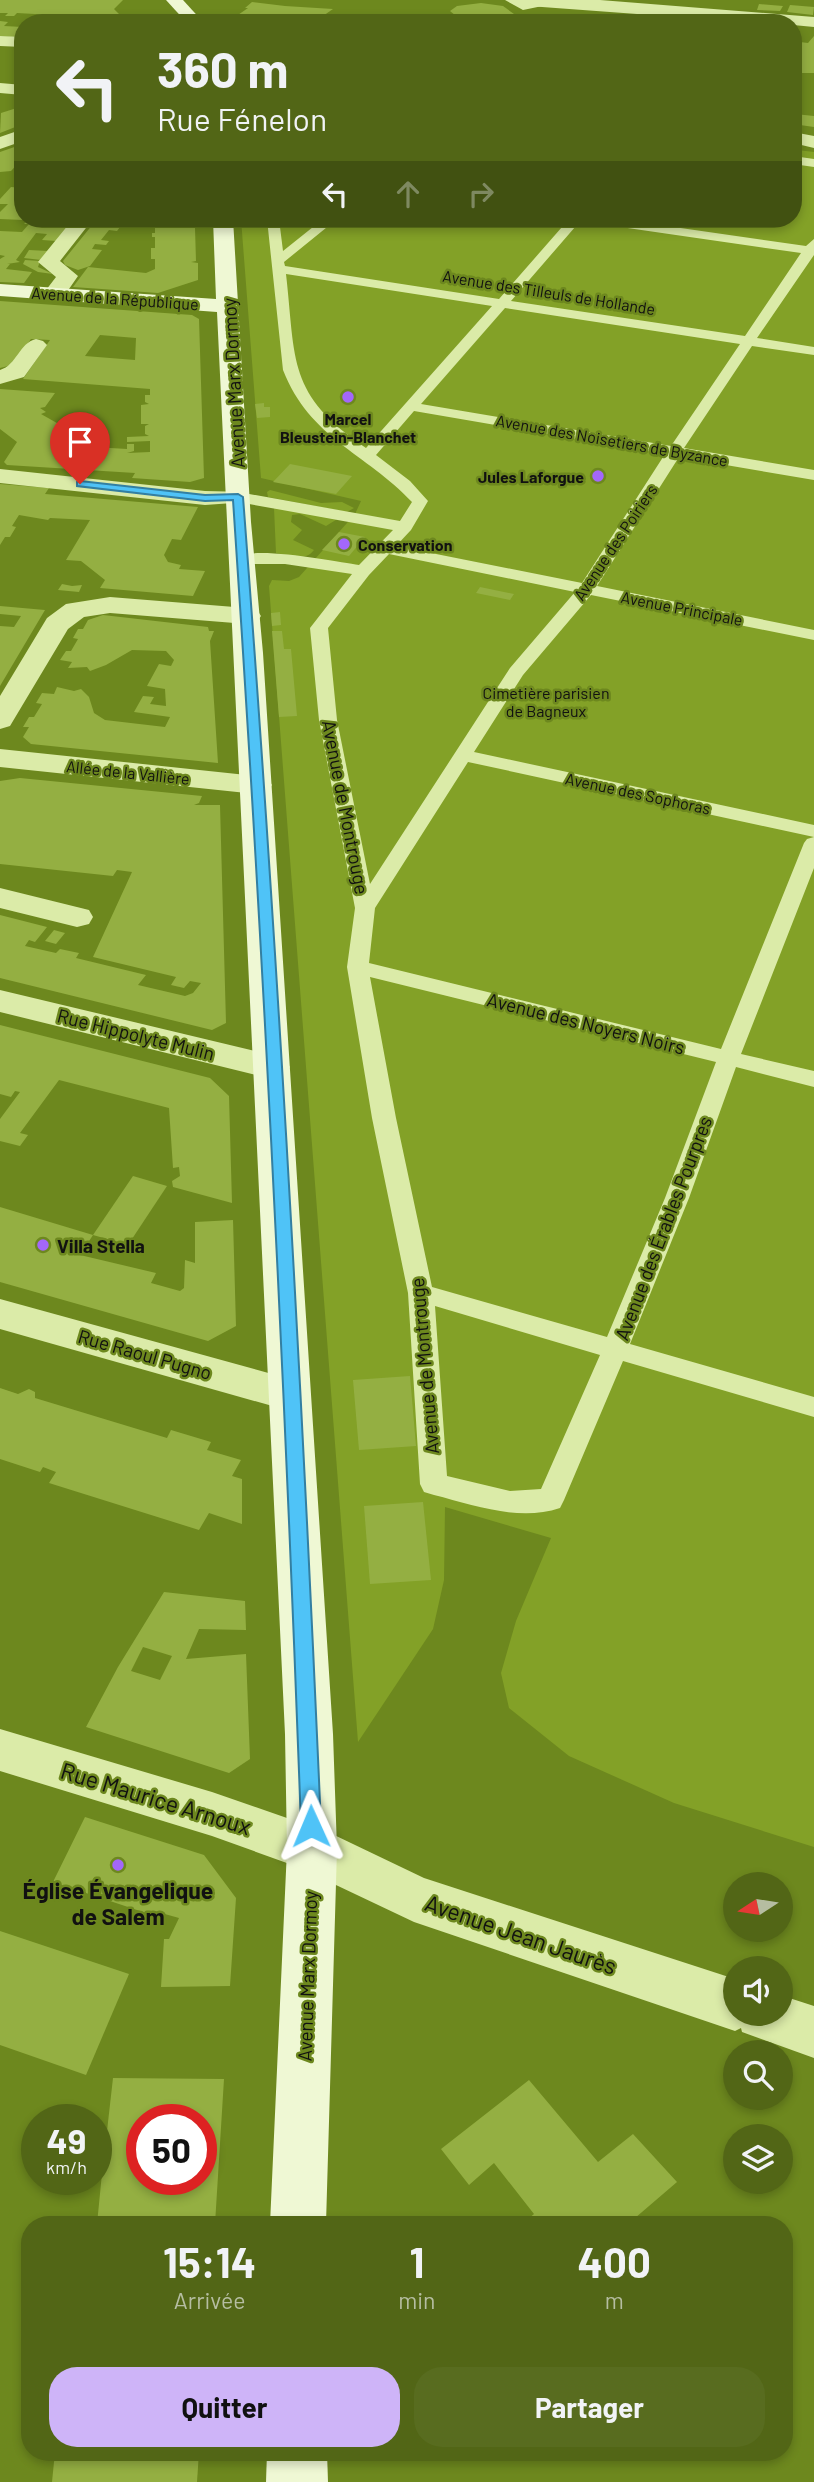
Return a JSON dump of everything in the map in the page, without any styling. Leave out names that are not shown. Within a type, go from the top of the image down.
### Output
[{"type":"main road","points":[[174,0],[187,14]]},
{"type":"main road","name":"Avenue Marx Dormoy","points":[[224,228],[300,1550],[312,1849],[298,2216]]},
{"type":"main road","name":"Avenue de la République","points":[[0,290],[229,306]]},
{"type":"main road","points":[[297,2461],[297,2482]]},
{"type":"street","points":[[513,0],[632,14]]},
{"type":"street","points":[[643,14],[698,0]]},
{"type":"street","points":[[653,14],[701,14]]},
{"type":"street","points":[[54,294],[68,276],[48,262],[76,228]]},
{"type":"street","points":[[0,377],[16,372],[36,345]]},
{"type":"street","points":[[0,476],[205,498],[238,497]]},
{"type":"street","points":[[0,720],[57,624],[76,610],[110,605],[247,616]]},
{"type":"street","name":"Allée de la Vallière","points":[[0,758],[257,785]]},
{"type":"street","points":[[0,898],[77,917]]},
{"type":"street","name":"Rue Hippolyte Mulin","points":[[0,1001],[272,1067]]},
{"type":"street","name":"Rue Raoul Pugno","points":[[0,1314],[289,1395]]},
{"type":"street","name":"Rue Maurice Arnoux","points":[[0,1750],[212,1814],[312,1849]]},
{"type":"street","name":"Avenue Jean Jaurès","points":[[312,1849],[414,1898],[723,2002]]},
{"type":"street","points":[[793,2025],[814,2032]]},
{"type":"lane","points":[[608,0],[609,3],[636,14]]},
{"type":"lane","name":"Avenue de Montrouge","points":[[273,228],[294,386],[317,419],[333,434],[406,484],[420,501],[405,527],[363,571],[319,628],[328,720],[365,908],[358,967],[384,1118],[421,1293],[433,1484]]},
{"type":"lane","points":[[279,265],[321,228]]},
{"type":"lane","points":[[368,456],[409,406],[568,228]]},
{"type":"lane","points":[[661,228],[812,248]]},
{"type":"lane","name":"Avenue des Poiriers","points":[[365,908],[516,672],[587,589],[675,451],[812,248]]},
{"type":"lane","name":"Avenue des Tilleuls de Hollande","points":[[279,265],[502,303],[814,351]]},
{"type":"lane","name":"Avenue des Noisetiers de Byzance","points":[[409,406],[814,475]]},
{"type":"lane","points":[[238,497],[405,527]]},
{"type":"lane","name":"Avenue Principale","points":[[384,548],[814,635]]},
{"type":"lane","points":[[242,559],[285,559],[363,571]]},
{"type":"lane","name":"Avenue des Sophoras","points":[[461,755],[814,831]]},
{"type":"lane","name":"Avenue des Érables Pourpres","points":[[433,1484],[510,1503],[550,1500],[677,1198],[728,1059],[814,843]]},
{"type":"lane","name":"Avenue des Noyers Noirs","points":[[358,967],[814,1079]]},
{"type":"lane","points":[[421,1293],[814,1407]]},
{"type":"green space","name":"Cimetière parisien de Bagneux","points":[[802,151],[814,152],[814,1847],[674,1803],[569,1756],[509,1708],[501,1673],[516,1621],[551,1538],[445,1507],[444,1580],[433,1629],[358,1742],[269,586],[272,580],[289,581],[299,577],[355,514],[361,501],[261,478],[242,228],[802,228]]},
{"type":"green space","points":[[270,490],[321,503],[342,502],[354,508],[347,512],[268,497],[267,492]]},
{"type":"green space","points":[[274,508],[339,518],[326,526],[300,514],[292,515],[291,522],[302,530],[293,540],[314,550],[306,556],[291,557],[276,553]]},
{"type":"building","points":[[0,0],[123,0],[114,9],[119,14],[17,13],[14,16],[5,16],[8,13],[0,13]]},
{"type":"building","points":[[252,2],[333,9],[326,14],[239,14],[248,8],[245,8]]},
{"type":"building","points":[[481,3],[503,6],[514,14],[454,14],[450,11],[457,6]]},
{"type":"building","points":[[759,4],[783,6],[780,11],[757,10]]},
{"type":"building","points":[[790,5],[814,7],[813,15],[787,12]]},
{"type":"building","points":[[0,21],[8,22],[4,26],[14,27],[14,37],[0,36]]},
{"type":"building","points":[[814,36],[814,73],[802,73],[802,42],[808,43]]},
{"type":"building","points":[[14,109],[14,128],[0,133],[1,113]]},
{"type":"building","points":[[802,115],[814,116],[814,127],[802,125]]},
{"type":"building","points":[[14,147],[14,168],[11,171],[0,172],[0,152]]},
{"type":"building","points":[[11,187],[14,187],[14,220],[0,219],[0,212],[8,204],[0,204],[0,199]]},
{"type":"building","points":[[26,228],[67,228],[56,241],[42,240],[47,234],[36,233],[16,260],[20,262],[7,264],[10,264],[6,269],[32,272],[24,283],[0,282],[0,259],[5,256],[0,255],[0,231],[22,232]]},
{"type":"building","points":[[90,228],[119,228],[117,231],[109,230],[101,240],[109,241],[106,245],[95,244],[92,249],[102,250],[90,266],[78,270],[65,265],[63,261]]},
{"type":"building","points":[[155,228],[195,228],[196,261],[191,262],[198,263],[198,280],[158,293],[73,287],[88,267],[146,273],[155,269],[151,248],[155,248],[155,237],[152,237],[152,233],[155,233]]},
{"type":"building","points":[[29,250],[48,251],[41,260],[24,258]]},
{"type":"building","points":[[25,260],[40,261],[38,267],[53,274],[38,272],[23,264]]},
{"type":"building","points":[[0,301],[192,315],[199,319],[204,478],[190,482],[132,478],[135,473],[7,465],[4,462],[17,442],[0,429],[0,389],[55,393],[45,407],[40,408],[46,412],[41,414],[71,431],[87,432],[78,446],[127,449],[127,444],[134,444],[134,451],[127,453],[150,452],[150,441],[127,442],[127,437],[149,436],[145,434],[145,426],[149,424],[141,424],[141,405],[149,404],[145,402],[145,395],[150,395],[150,389],[23,379],[50,340],[31,339],[12,365],[0,368]],"holes":[[[100,335],[136,338],[135,360],[85,356]]]},
{"type":"building","points":[[264,403],[264,407],[270,407],[270,417],[257,418],[255,404]]},
{"type":"building","points":[[290,464],[352,476],[336,494],[273,482]]},
{"type":"building","points":[[0,484],[49,488],[45,494],[198,507],[181,540],[172,539],[164,555],[168,562],[181,565],[179,569],[205,571],[193,596],[100,588],[105,580],[81,561],[66,560],[90,520],[48,520],[19,515],[12,526],[16,527],[10,537],[5,537],[0,545]]},
{"type":"building","name":"Conservation","points":[[339,532],[365,537],[349,556],[322,550]]},
{"type":"building","points":[[62,584],[82,585],[79,592],[58,590]]},
{"type":"building","points":[[480,587],[514,594],[510,600],[476,593]]},
{"type":"building","points":[[0,606],[45,610],[0,686],[0,626],[14,627],[21,616],[0,614]]},
{"type":"building","points":[[280,612],[281,625],[272,626],[271,613]]},
{"type":"building","points":[[103,615],[208,627],[209,631],[214,631],[210,641],[218,763],[31,744],[23,737],[29,727],[23,727],[29,717],[34,717],[42,704],[36,703],[42,693],[54,694],[57,687],[74,691],[81,689],[89,697],[94,713],[105,720],[165,727],[170,717],[134,712],[143,696],[154,697],[150,704],[166,706],[165,689],[147,686],[159,664],[171,666],[174,660],[166,651],[132,650],[90,671],[87,667],[68,668],[72,662],[60,660],[66,651],[71,651],[78,639],[73,638],[78,629],[83,629],[88,620]]},
{"type":"building","points":[[272,631],[282,631],[284,649],[291,649],[297,716],[279,717]]},
{"type":"building","points":[[20,778],[202,796],[199,803],[194,805],[220,805],[226,1023],[212,1030],[0,978],[0,915],[47,927],[35,942],[29,940],[25,946],[56,953],[60,949],[79,953],[76,958],[146,975],[138,985],[185,996],[193,993],[201,983],[190,981],[184,988],[171,985],[176,977],[93,957],[132,872],[117,870],[113,876],[0,864],[0,781]]},
{"type":"building","points":[[54,930],[65,933],[56,944],[45,941]]},
{"type":"building","points":[[0,1025],[210,1078],[229,1096],[232,1203],[173,1187],[172,1181],[180,1176],[179,1167],[173,1168],[169,1108],[59,1080],[20,1133],[28,1135],[20,1146],[0,1141],[0,1119],[20,1092],[15,1091],[11,1097],[0,1094]]},
{"type":"building","points":[[133,1176],[167,1186],[128,1245],[93,1235]]},
{"type":"building","points":[[0,1207],[93,1235],[80,1255],[156,1273],[151,1283],[180,1291],[184,1288],[185,1260],[195,1263],[195,1222],[233,1220],[236,1326],[208,1341],[0,1282]]},
{"type":"building","points":[[410,1376],[416,1446],[359,1450],[353,1380]]},
{"type":"building","points":[[0,1388],[18,1394],[29,1389],[35,1392],[35,1398],[167,1438],[171,1430],[211,1442],[207,1450],[241,1460],[232,1476],[242,1479],[242,1524],[209,1513],[199,1530],[49,1483],[56,1472],[43,1467],[40,1472],[0,1459]]},
{"type":"building","points":[[423,1502],[431,1580],[370,1584],[364,1506]]},
{"type":"building","points":[[164,1592],[245,1601],[246,1630],[199,1629],[186,1659],[246,1654],[250,1759],[229,1773],[86,1727],[118,1667]],"holes":[[[143,1647],[172,1656],[160,1680],[131,1671]]]},
{"type":"building","points":[[85,1817],[204,1855],[236,1898],[230,1986],[161,1987],[164,1939],[169,1939],[179,1918],[154,1911],[152,1915],[53,1882]]},
{"type":"building","points":[[0,1931],[129,1974],[86,2075],[0,2045]]},
{"type":"building","points":[[113,2078],[224,2079],[217,2192],[217,2104],[126,2104],[126,2195],[217,2195],[215,2216],[98,2216],[100,2195],[112,2195],[110,2104]]},
{"type":"building","points":[[529,2080],[598,2162],[633,2134],[677,2182],[637,2216],[532,2216],[534,2214],[494,2163],[469,2185],[441,2149]]},
{"type":"building","points":[[54,2461],[198,2461],[197,2482],[52,2482]]},
{"type":"place","name":"Marcel Bleustein-Blanchet","points":[[348,397]]},
{"type":"place","name":"Jules Laforgue","points":[[598,476]]},
{"type":"place","name":"Conservation","points":[[344,544]]},
{"type":"place","name":"Villa Stella","points":[[43,1245]]},
{"type":"place","name":"Église Évangelique de Salem","points":[[118,1865]]},
{"type":"route","points":[[80,484],[205,498],[238,497],[300,1550],[311,1826]]}]
